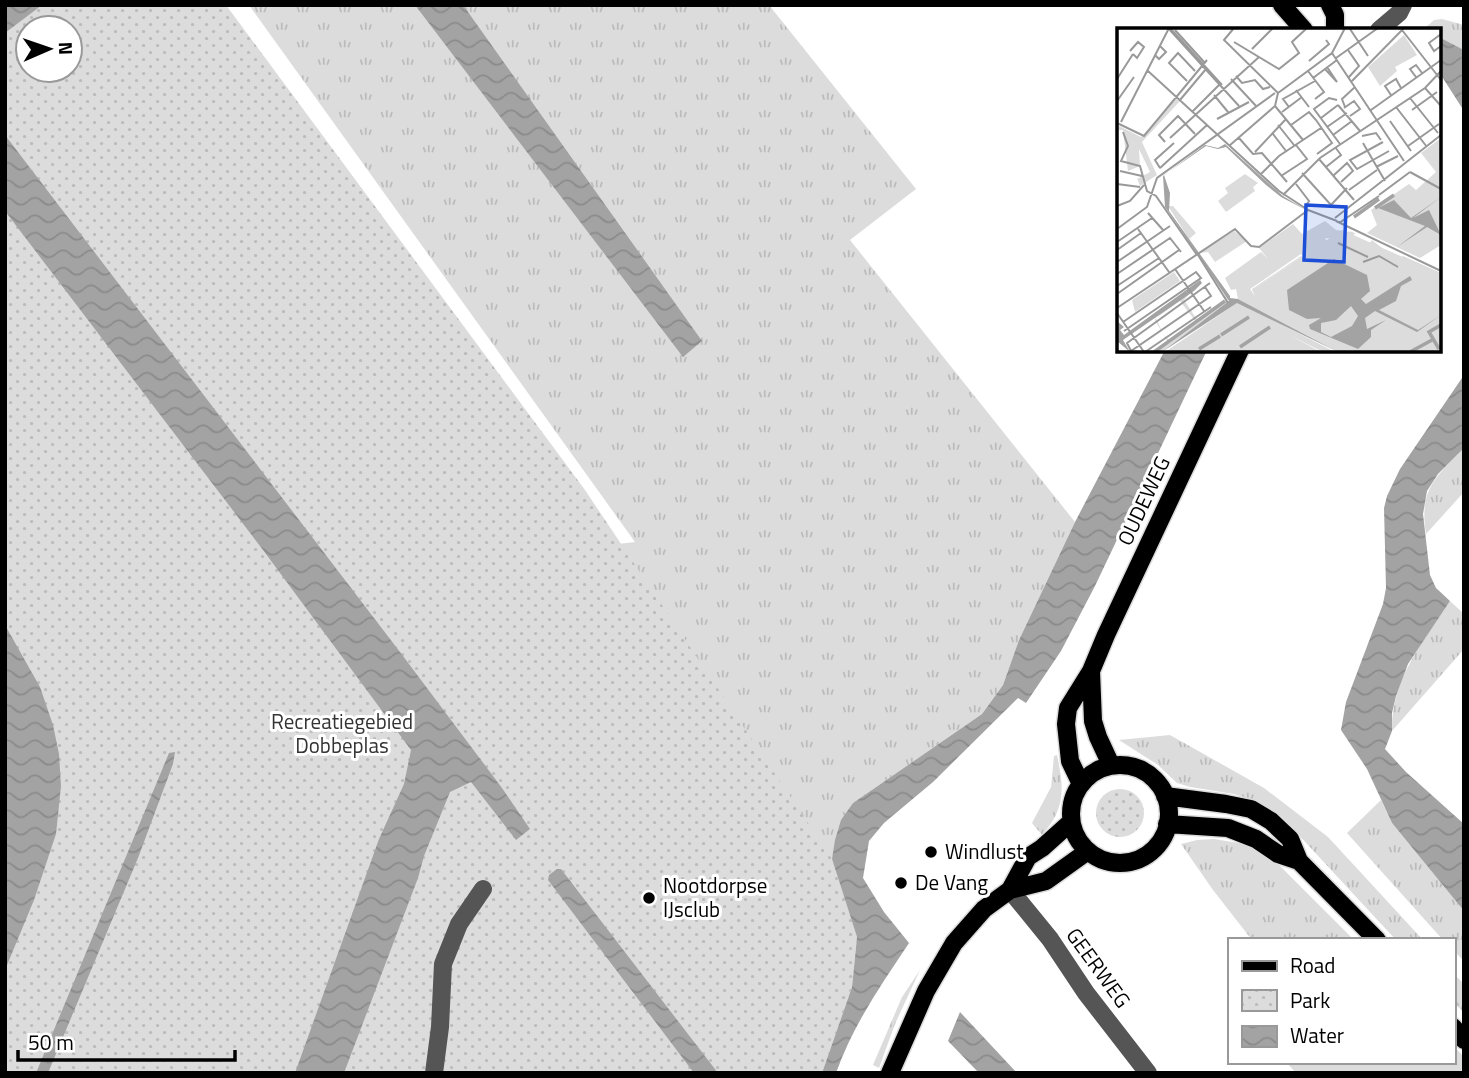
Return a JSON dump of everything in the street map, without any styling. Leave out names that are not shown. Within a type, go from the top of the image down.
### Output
[{"type":"main road","points":[[1282,5],[1302,28]]},
{"type":"main road","points":[[1330,5],[1335,15],[1335,28]]},
{"type":"main road","name":"OUDEWEG","points":[[1080,784],[1070,761],[1066,724],[1068,708],[1091,671],[1239,352]]},
{"type":"main road","name":"OUDEWEG","points":[[1091,671],[1093,721],[1111,765]]},
{"type":"main road","points":[[1111,765],[1143,771],[1153,777],[1166,796],[1168,815],[1164,836],[1147,855],[1123,863],[1098,858],[1088,851],[1080,843],[1071,822],[1074,796],[1080,784],[1099,769],[1111,765]]},
{"type":"main road","points":[[1166,796],[1251,809],[1271,821],[1290,839],[1299,861],[1375,938]]},
{"type":"main road","points":[[1010,890],[1028,857],[1071,822]]},
{"type":"main road","points":[[1167,824],[1227,828],[1256,839],[1278,854],[1299,861]]},
{"type":"main road","points":[[890,1073],[926,991],[954,943],[984,909],[1010,890],[1046,881],[1088,851]]},
{"type":"street","points":[[1381,28],[1404,5]]},
{"type":"street","points":[[435,1073],[443,964],[459,924],[483,890]]},
{"type":"street","name":"GEERWEG","points":[[1010,890],[1050,939],[1069,970],[1148,1073]]},
{"type":"green space","name":"Recreatiegebied Dobbeplas","points":[[5,5],[226,5],[585,490],[832,859],[857,937],[852,987],[822,1073],[5,1073]]},
{"type":"green space","points":[[249,5],[769,5],[916,189],[850,240],[1075,522],[1019,640],[1003,685],[982,714],[853,803],[832,859],[857,937],[822,1073],[549,552],[635,542]]},
{"type":"green space","points":[[1442,19],[1464,25],[1464,50],[1441,38],[1441,28],[1425,28],[1434,20]]},
{"type":"green space","points":[[1464,448],[1464,492],[1426,534],[1424,519],[1427,495],[1437,477]]},
{"type":"green space","points":[[1450,601],[1464,614],[1464,649],[1392,731],[1397,695],[1410,662]]},
{"type":"green space","points":[[1170,735],[1264,788],[1328,837],[1421,938],[1394,938],[1282,817],[1259,802],[1234,794],[1177,783],[1158,765],[1119,740]]},
{"type":"green space","points":[[1057,755],[1061,797],[1055,816],[1042,835],[1032,823],[1051,787],[1054,756]]},
{"type":"green space","points":[[1120,789],[1137,796],[1144,813],[1137,830],[1120,837],[1103,830],[1096,813],[1103,796]]},
{"type":"green space","points":[[1381,800],[1392,823],[1464,911],[1464,961],[1455,952],[1455,938],[1441,938],[1347,833]]},
{"type":"green space","points":[[1214,839],[1244,844],[1273,859],[1352,938],[1250,938],[1181,844]]},
{"type":"green space","points":[[920,970],[895,1024],[879,1068],[873,1065],[902,997]]},
{"type":"green space","points":[[1455,975],[1464,984],[1464,1013],[1455,1003]]},
{"type":"green space","points":[[1455,1047],[1464,1057],[1464,1073],[1296,1073],[1288,1064],[1455,1064]]},
{"type":"water","points":[[5,5],[42,5],[30,14],[14,14],[14,26],[5,33]]},
{"type":"water","points":[[415,5],[463,5],[702,341],[683,357]]},
{"type":"water","points":[[1441,38],[1464,50],[1464,111],[1441,75]]},
{"type":"water","points":[[5,135],[403,656],[530,829],[516,840],[471,782],[450,792],[344,1073],[295,1073],[379,839],[404,784],[411,750],[263,550],[5,211]]},
{"type":"water","points":[[1164,352],[1206,352],[1095,586],[1061,651],[1026,703],[1018,698],[933,782],[884,823],[869,841],[863,878],[884,912],[909,943],[859,1022],[836,1073],[822,1073],[852,987],[857,937],[832,859],[841,820],[853,803],[982,714],[1003,685],[1019,640],[1075,522]]},
{"type":"water","points":[[1464,375],[1464,448],[1438,474],[1427,491],[1423,514],[1430,575],[1436,588],[1450,601],[1408,664],[1396,696],[1392,731],[1385,749],[1406,772],[1464,824],[1464,911],[1392,823],[1367,769],[1341,730],[1346,702],[1383,604],[1386,588],[1384,508],[1387,496],[1400,469]]},
{"type":"water","points":[[5,625],[40,687],[53,725],[59,754],[61,786],[56,834],[34,900],[5,970]]},
{"type":"water","points":[[175,752],[138,858],[48,1073],[36,1073],[169,753]]},
{"type":"water","points":[[561,869],[718,1073],[694,1073],[548,880],[549,875]]},
{"type":"water","points":[[960,1012],[1017,1073],[979,1073],[948,1041]]},
{"type":"place","name":"Windlust","points":[[931,852]]},
{"type":"place","name":"De Vang","points":[[901,883]]},
{"type":"place","name":"Nootdorpse IJsclub","points":[[649,898]]}]
